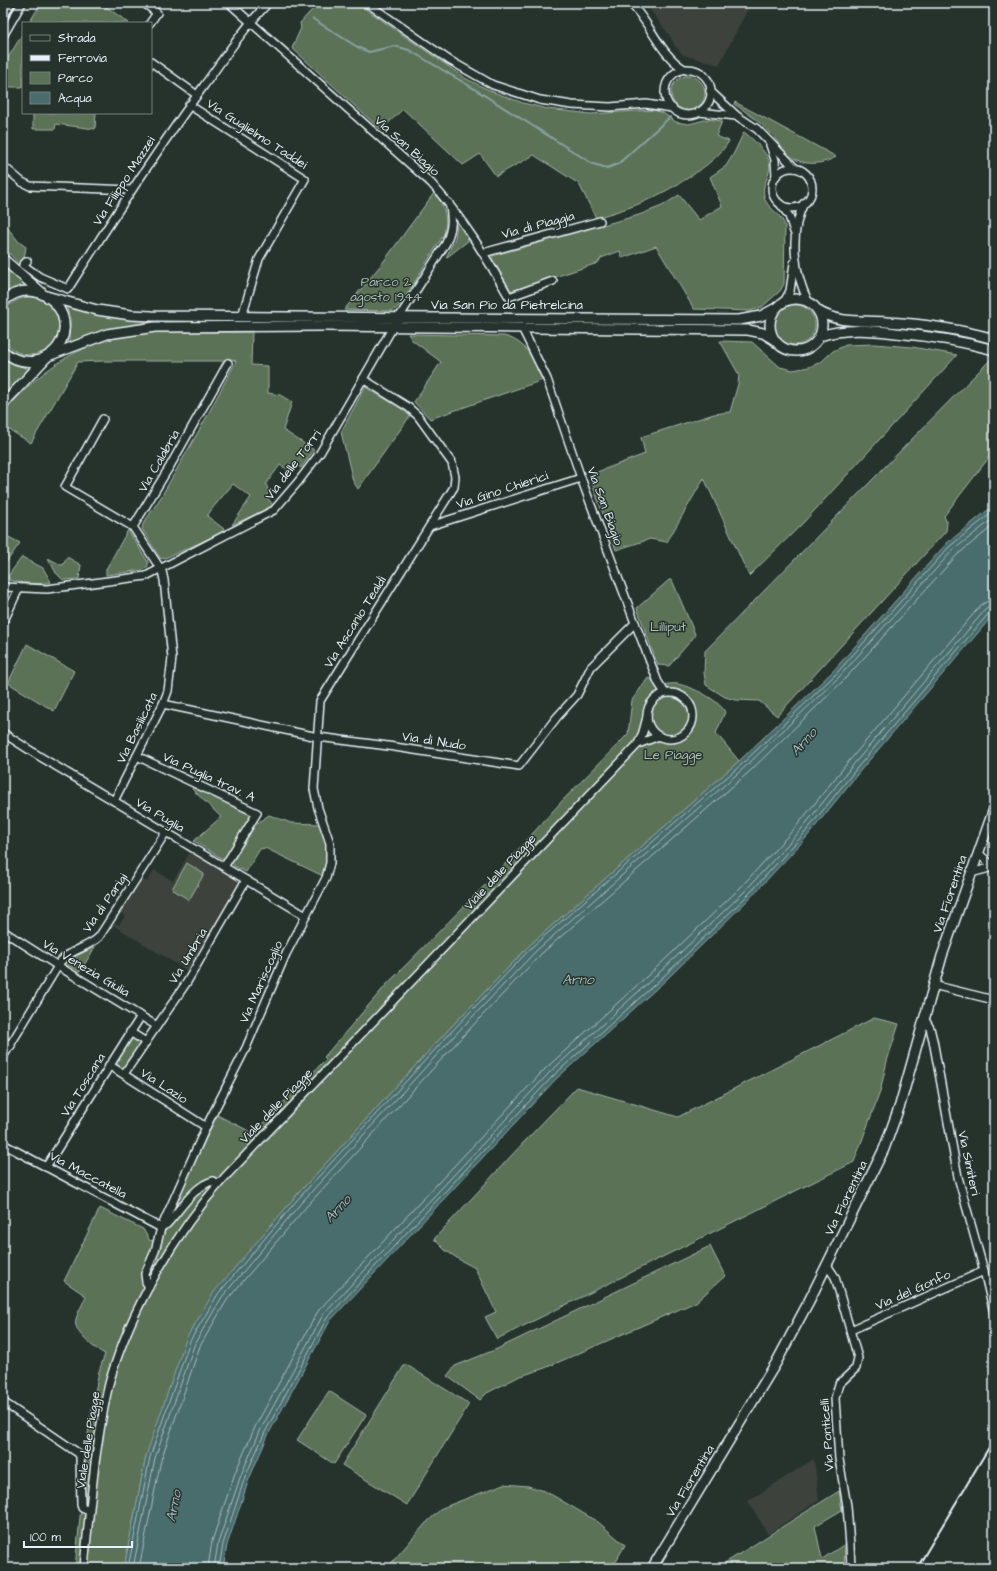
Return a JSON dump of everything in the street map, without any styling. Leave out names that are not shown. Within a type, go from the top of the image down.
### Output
[{"type":"main road","points":[[3,259],[59,308],[64,322],[61,341],[3,404]]},
{"type":"main road","name":"Via San Pio da Pietrelcina","points":[[3,302],[10,296],[21,292],[33,291],[98,310],[131,315],[739,320],[761,316],[776,308]]},
{"type":"main road","points":[[818,311],[822,323],[820,336],[809,348],[797,352],[785,350],[773,339],[769,323],[771,315],[776,308],[784,302],[799,299],[809,303],[828,317],[838,320],[888,322],[945,328],[994,339]]},
{"type":"main road","name":"Via San Pio da Pietrelcina","points":[[3,350],[12,358],[26,362],[36,361],[107,334],[155,327],[393,327],[748,330],[763,333],[773,339]]},
{"type":"main road","points":[[820,336],[838,331],[862,330],[944,339],[994,350]]},
{"type":"main road","name":"Via Fiorentina","points":[[652,1568],[776,1363],[878,1162],[900,1105],[942,956],[994,809]]},
{"type":"street","points":[[3,17],[11,3]]},
{"type":"street","points":[[3,36],[22,3]]},
{"type":"street","points":[[144,3],[158,13],[151,22]]},
{"type":"street","name":"Via San Biagio","points":[[229,3],[425,178],[450,203],[483,253],[509,298],[553,281]]},
{"type":"street","name":"Via Filippo Mazzei","points":[[27,261],[24,265],[40,277],[68,289],[131,190],[189,105],[250,22],[268,3]]},
{"type":"street","points":[[367,3],[448,60],[493,85],[535,98],[572,106],[610,107],[646,104],[672,108]]},
{"type":"street","points":[[630,3],[640,14],[666,53],[676,64],[686,70]]},
{"type":"street","points":[[152,63],[197,95]]},
{"type":"street","points":[[686,70],[693,70],[702,75],[708,82],[710,90],[710,97],[707,104],[699,112],[692,115],[678,113],[672,108],[665,95],[670,78],[675,73],[686,70]]},
{"type":"street","points":[[710,90],[736,116],[757,129],[795,168],[804,172],[811,182],[811,193],[804,203],[799,216],[796,236],[796,255],[801,287],[809,303]]},
{"type":"street","name":"Via Guglielmo Taddei","points":[[189,105],[305,179],[259,259],[242,316]]},
{"type":"street","points":[[699,112],[736,116]]},
{"type":"street","points":[[769,143],[774,156],[776,176],[772,189],[775,198],[791,221],[796,236]]},
{"type":"street","points":[[3,166],[22,182],[30,186],[131,190]]},
{"type":"street","points":[[776,176],[782,170],[795,168]]},
{"type":"street","name":"Via delle Torri","points":[[3,587],[47,589],[146,576],[274,510],[320,453],[393,327],[448,239],[452,223],[450,203]]},
{"type":"street","points":[[781,205],[793,208],[804,203]]},
{"type":"street","name":"Via di Piaggia","points":[[483,253],[600,221]]},
{"type":"street","points":[[784,302],[789,294],[796,255]]},
{"type":"street","name":"Via San Biagio","points":[[522,328],[554,397],[581,478],[635,623],[658,682],[665,693]]},
{"type":"street","name":"Via Calabria","points":[[133,527],[170,466],[228,363]]},
{"type":"street","name":"Via Ascanio Tealdi","points":[[318,737],[318,707],[321,698],[454,487],[455,478],[452,463],[426,426],[413,411],[363,379]]},
{"type":"street","points":[[103,419],[65,487],[133,527],[160,569]]},
{"type":"street","name":"Via Gino Chierici","points":[[430,526],[581,478]]},
{"type":"street","name":"Via Basilicata","points":[[114,801],[163,704],[168,691],[172,653],[164,580],[160,569]]},
{"type":"street","points":[[3,623],[19,588]]},
{"type":"street","name":"Via di Nudo","points":[[163,704],[318,737],[519,766],[576,695],[591,667],[635,623]]},
{"type":"street","points":[[665,693],[673,693],[684,697],[691,707],[693,718],[689,730],[682,736],[668,739],[659,736],[651,729],[647,717],[649,708],[656,697],[665,693]]},
{"type":"street","name":"Viale delle Piagge","points":[[84,1568],[89,1512],[100,1424],[110,1380],[134,1315],[176,1242],[218,1184],[638,744],[647,717]]},
{"type":"street","name":"Via Puglia","points":[[3,733],[306,916]]},
{"type":"street","name":"Viale delle Piagge","points":[[638,744],[659,736]]},
{"type":"street","name":"Via Mariscoglio","points":[[161,1228],[206,1127],[246,1048],[281,964],[326,878],[331,860],[330,843],[318,808],[314,789],[318,737]]},
{"type":"street","name":"Via Puglia trav. A","points":[[137,756],[258,813],[224,867]]},
{"type":"street","name":"Via di Parigi","points":[[3,1057],[58,966],[68,954],[91,943],[99,937],[166,832]]},
{"type":"street","points":[[978,853],[993,867]]},
{"type":"street","points":[[971,872],[993,867]]},
{"type":"street","name":"Via Umbria","points":[[124,1074],[197,965],[246,880]]},
{"type":"street","name":"Via Venezia Giulia","points":[[3,931],[157,1026]]},
{"type":"street","points":[[933,985],[994,1000]]},
{"type":"street","name":"Via Toscana","points":[[46,1167],[141,1016]]},
{"type":"street","name":"Via Simiteri","points":[[924,1018],[930,1028],[958,1177],[984,1270],[994,1313]]},
{"type":"street","points":[[130,1032],[146,1042]]},
{"type":"street","points":[[3,1041],[11,1046]]},
{"type":"street","name":"Via Lazio","points":[[109,1065],[206,1127]]},
{"type":"street","name":"Via Maccatella","points":[[3,1144],[161,1228]]},
{"type":"street","points":[[149,1287],[145,1279],[145,1274],[155,1251],[161,1228],[201,1187],[213,1182],[218,1184]]},
{"type":"street","name":"Via Ponticelli","points":[[827,1265],[835,1277],[857,1354],[857,1365],[854,1370],[839,1384],[836,1393],[835,1406],[839,1459],[847,1506],[851,1568]]},
{"type":"street","name":"Via del Gonfo","points":[[851,1330],[984,1270]]},
{"type":"street","points":[[3,1402],[78,1453],[80,1456],[81,1505],[82,1508],[89,1512]]},
{"type":"shaded area","points":[[645,3],[751,3],[719,65],[683,55]]},
{"type":"shaded area","points":[[190,852],[241,883],[188,971],[113,925],[115,923],[119,925],[125,916],[120,913],[142,879],[147,882],[154,870],[173,881]]},
{"type":"shaded area","points":[[814,1459],[819,1500],[768,1534],[748,1501]]},
{"type":"green space","points":[[41,3],[101,3],[128,22],[30,22]]},
{"type":"green space","points":[[318,3],[357,3],[465,78],[491,91],[523,103],[548,109],[591,114],[653,110],[663,113],[676,122],[689,124],[708,119],[722,121],[716,136],[729,141],[713,160],[702,169],[676,185],[641,203],[596,218],[579,184],[534,155],[496,176],[480,154],[463,165],[403,109],[381,130],[292,48],[301,28],[300,23]]},
{"type":"green space","points":[[22,35],[22,87],[3,87],[3,66]]},
{"type":"green space","points":[[685,76],[691,76],[700,81],[704,87],[704,99],[700,105],[691,110],[685,110],[676,105],[671,96],[671,90],[676,81]]},
{"type":"green space","points":[[735,102],[836,157],[823,162],[810,163],[792,157],[782,148],[769,131],[734,104]]},
{"type":"green space","points":[[33,114],[96,114],[95,129],[56,124],[55,129],[33,129]]},
{"type":"green space","points":[[744,132],[762,149],[769,161],[770,166],[764,186],[764,196],[767,203],[782,219],[785,226],[784,284],[780,291],[762,307],[750,311],[694,309],[656,246],[622,258],[620,251],[601,258],[598,263],[511,291],[492,256],[639,215],[662,206],[679,195],[699,220],[722,206],[710,177],[726,166]]},
{"type":"green space","name":"Parco 2 agosto 1944","points":[[434,193],[441,202],[445,212],[446,223],[444,234],[401,304],[392,311],[344,310],[384,261]]},
{"type":"green space","points":[[3,222],[19,242],[26,247],[24,259],[19,264],[3,247]]},
{"type":"green space","points":[[459,223],[468,237],[468,241],[446,258],[455,238],[457,224]]},
{"type":"green space","points":[[3,264],[27,284],[26,286],[10,290],[3,295]]},
{"type":"green space","points":[[30,297],[46,302],[54,310],[59,326],[54,342],[46,350],[30,355],[14,350],[6,342],[1,326],[6,310],[14,302]]},
{"type":"green space","points":[[66,305],[99,314],[139,320],[382,322],[140,325],[96,333],[69,343],[70,319]]},
{"type":"green space","points":[[799,305],[806,308],[812,314],[815,325],[814,333],[806,342],[799,345],[791,345],[784,342],[776,333],[775,321],[778,314],[787,306]]},
{"type":"green space","points":[[252,332],[251,365],[268,366],[268,393],[280,395],[292,402],[283,430],[314,450],[301,468],[293,462],[287,469],[280,465],[266,484],[269,492],[266,496],[273,505],[269,508],[232,525],[251,497],[233,484],[207,516],[224,529],[222,533],[163,559],[160,558],[142,529],[143,524],[161,497],[206,418],[236,361],[228,358],[223,361],[78,362],[31,443],[3,426],[3,419],[4,414],[11,404],[33,382],[57,363],[70,355],[113,338],[146,333]]},
{"type":"green space","points":[[408,334],[504,336],[512,339],[524,347],[533,359],[543,380],[430,419],[414,402],[441,362],[412,340]]},
{"type":"green space","points":[[720,341],[752,342],[780,367],[793,370],[809,367],[821,362],[833,351],[846,345],[874,344],[912,347],[957,355],[803,523],[749,576],[704,478],[667,542],[650,539],[616,550],[589,475],[645,454],[641,437],[714,414],[730,412],[739,375]]},
{"type":"green space","points":[[3,356],[12,363],[29,369],[29,371],[3,398]]},
{"type":"green space","points":[[994,356],[994,451],[944,516],[947,523],[946,531],[777,716],[759,701],[736,700],[725,697],[706,685],[704,673],[705,651]]},
{"type":"green space","points":[[365,387],[399,407],[410,416],[358,489],[353,481],[341,432]]},
{"type":"green space","points":[[128,530],[148,562],[148,566],[143,570],[106,575],[106,569]]},
{"type":"green space","points":[[3,534],[20,543],[3,567]]},
{"type":"green space","points":[[22,557],[43,568],[51,582],[30,583],[9,580],[8,576]]},
{"type":"green space","points":[[67,557],[81,565],[79,579],[63,580],[56,573],[48,558],[63,565]]},
{"type":"green space","name":"Lilliput","points":[[669,580],[672,580],[695,634],[669,666],[658,665],[637,608]]},
{"type":"green space","points":[[27,644],[74,671],[54,711],[8,683]]},
{"type":"green space","name":"Le Piagge","points":[[648,678],[662,684],[678,684],[690,688],[711,698],[722,707],[725,712],[716,733],[739,761],[531,944],[450,1028],[295,1197],[146,1456],[124,1568],[75,1568],[89,1425],[99,1371],[105,1354],[85,1340],[77,1329],[76,1319],[86,1296],[64,1281],[100,1208],[143,1229],[150,1241],[162,1237],[169,1225],[169,1218],[217,1115],[253,1133],[326,1059],[324,1057],[387,984],[495,875],[562,801],[628,734],[632,700]]},
{"type":"green space","points":[[194,787],[251,815],[224,860],[194,841],[221,817],[192,789]]},
{"type":"green space","points":[[269,815],[291,823],[320,824],[325,836],[327,850],[327,863],[323,876],[265,848],[260,849],[246,872],[234,866],[232,863],[256,824]]},
{"type":"green space","points":[[187,863],[204,874],[189,900],[172,889]]},
{"type":"green space","points":[[95,947],[80,972],[66,964],[70,959]]},
{"type":"green space","points":[[874,1018],[899,1024],[887,1061],[880,1092],[854,1162],[497,1339],[485,1317],[496,1312],[475,1268],[445,1250],[434,1239],[577,1087],[678,1117]]},
{"type":"green space","points":[[132,1036],[142,1042],[132,1058],[130,1057],[122,1069],[115,1063]]},
{"type":"green space","points":[[710,1246],[725,1276],[696,1302],[545,1368],[518,1377],[487,1393],[480,1400],[447,1376],[455,1366],[497,1349]]},
{"type":"green space","points":[[405,1364],[469,1404],[407,1505],[342,1465]]},
{"type":"green space","points":[[329,1391],[366,1415],[334,1464],[297,1440]]},
{"type":"green space","points":[[504,1484],[528,1486],[547,1492],[598,1522],[625,1545],[612,1568],[387,1568],[425,1524],[442,1508]]},
{"type":"green space","points":[[839,1491],[842,1510],[815,1526],[822,1559],[845,1544],[844,1568],[717,1568]]},
{"type":"water","name":"Arno","points":[[994,505],[994,614],[860,771],[806,838],[749,899],[667,979],[556,1079],[330,1321],[269,1433],[249,1479],[227,1545],[223,1568],[124,1568],[146,1456],[186,1339],[214,1292],[295,1197],[450,1028],[531,944],[739,761],[833,671],[946,544]]},
{"type":"waterway","points":[[313,19],[359,48],[369,52],[395,46],[409,50],[468,85],[593,164],[607,168],[618,164],[670,117]]},
{"type":"railway","points":[[917,1568],[994,1439]]}]
